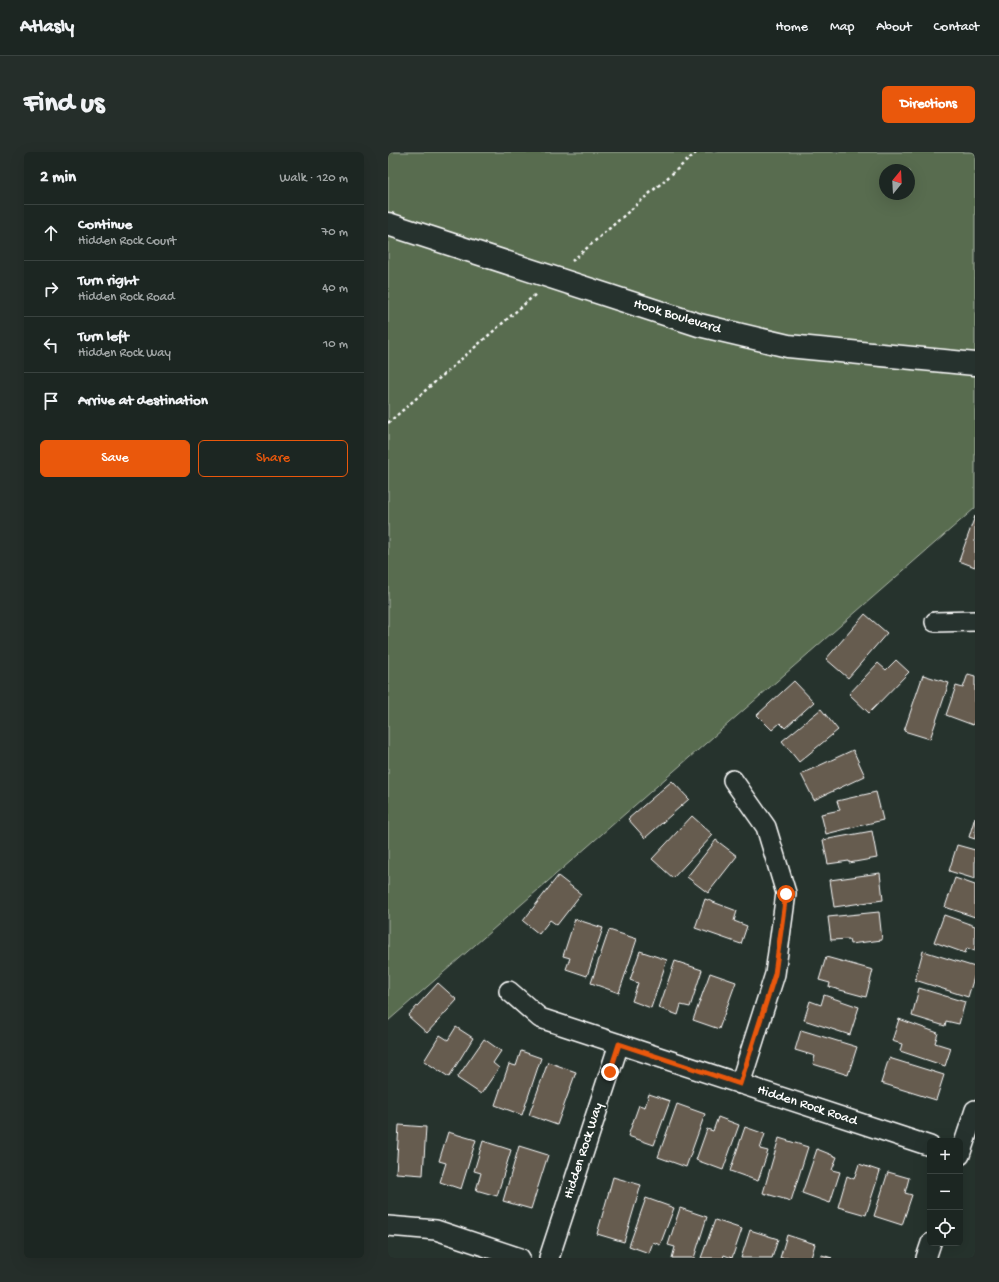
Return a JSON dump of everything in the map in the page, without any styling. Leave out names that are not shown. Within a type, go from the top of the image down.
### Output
[{"type":"street","name":"Hook Boulevard","points":[[388,224],[699,325],[788,346],[975,364]]},
{"type":"street","points":[[935,622],[975,621]]},
{"type":"street","points":[[733,780],[766,827],[786,894],[775,974],[740,1084]]},
{"type":"street","name":"Hidden Rock Road","points":[[509,991],[540,1018],[927,1145]]},
{"type":"street","name":"Hidden Rock Way","points":[[549,1258],[619,1044]]},
{"type":"street","points":[[963,1146],[975,1110]]},
{"type":"street","points":[[388,1226],[436,1230],[520,1258]]},
{"type":"street","points":[[926,1258],[930,1246]]},
{"type":"green space","points":[[391,152],[975,152],[975,508],[388,1021],[388,154]]},
{"type":"building","points":[[975,516],[975,567],[959,561]]},
{"type":"building","points":[[865,614],[887,633],[848,678],[826,659]]},
{"type":"building","points":[[896,660],[909,672],[869,713],[849,694],[878,663],[886,670]]},
{"type":"building","points":[[968,674],[975,676],[975,718],[973,725],[946,715],[956,686],[963,688]]},
{"type":"building","points":[[923,675],[949,683],[930,739],[904,731]]},
{"type":"building","points":[[794,681],[814,702],[785,728],[780,723],[772,730],[757,715]]},
{"type":"building","points":[[821,709],[838,730],[799,762],[782,741]]},
{"type":"building","points":[[853,750],[865,776],[814,800],[801,774]]},
{"type":"building","points":[[672,781],[689,799],[645,838],[628,819]]},
{"type":"building","points":[[876,792],[883,820],[826,834],[821,814],[840,810],[837,801]]},
{"type":"building","points":[[692,816],[713,835],[673,878],[652,859]]},
{"type":"building","points":[[975,817],[975,839],[969,837]]},
{"type":"building","points":[[872,831],[877,858],[849,863],[849,861],[828,864],[823,840]]},
{"type":"building","points":[[716,840],[737,856],[708,893],[687,877]]},
{"type":"building","points":[[957,845],[975,850],[975,879],[949,871]]},
{"type":"building","points":[[880,873],[883,900],[834,907],[830,880]]},
{"type":"building","points":[[558,876],[581,894],[557,925],[550,920],[539,934],[523,921]]},
{"type":"building","points":[[955,878],[975,885],[975,917],[945,907]]},
{"type":"building","points":[[705,899],[737,911],[734,921],[747,926],[741,944],[695,928]]},
{"type":"building","points":[[879,912],[882,940],[850,944],[849,939],[831,940],[828,917]]},
{"type":"building","points":[[944,915],[975,926],[975,951],[967,948],[965,953],[934,942]]},
{"type":"building","points":[[575,919],[603,928],[587,976],[566,969],[570,958],[563,956]]},
{"type":"building","points":[[609,930],[637,939],[619,993],[591,983]]},
{"type":"building","points":[[640,951],[667,960],[651,1008],[632,1001],[638,983],[630,980]]},
{"type":"building","points":[[923,951],[975,967],[975,974],[968,997],[915,980]]},
{"type":"building","points":[[826,957],[873,970],[866,997],[829,987],[830,983],[819,980]]},
{"type":"building","points":[[675,961],[702,970],[690,1007],[681,1005],[678,1015],[659,1008]]},
{"type":"building","points":[[710,973],[736,982],[719,1029],[693,1020]]},
{"type":"building","points":[[438,983],[457,1000],[427,1033],[408,1016]]},
{"type":"building","points":[[919,988],[965,1002],[959,1024],[946,1021],[945,1026],[912,1016]]},
{"type":"building","points":[[824,995],[859,1007],[850,1035],[804,1020],[810,1001],[821,1005]]},
{"type":"building","points":[[899,1019],[938,1033],[935,1043],[951,1048],[945,1066],[900,1051],[902,1044],[892,1041]]},
{"type":"building","points":[[456,1027],[473,1038],[449,1077],[424,1061],[440,1035],[448,1040]]},
{"type":"building","points":[[801,1030],[857,1047],[848,1075],[813,1064],[815,1056],[795,1050]]},
{"type":"building","points":[[484,1039],[501,1051],[493,1063],[499,1068],[481,1094],[457,1078]]},
{"type":"building","points":[[521,1051],[541,1058],[522,1115],[495,1105],[509,1064],[516,1066]]},
{"type":"building","points":[[889,1058],[944,1075],[936,1100],[881,1083]]},
{"type":"building","points":[[548,1062],[576,1072],[557,1125],[529,1115]]},
{"type":"building","points":[[649,1094],[670,1101],[654,1145],[628,1136],[639,1105],[645,1107]]},
{"type":"building","points":[[677,1104],[705,1114],[686,1167],[658,1157]]},
{"type":"building","points":[[718,1117],[739,1125],[723,1170],[696,1160],[707,1129],[713,1131]]},
{"type":"building","points":[[399,1125],[426,1127],[423,1175],[396,1173]]},
{"type":"building","points":[[745,1127],[765,1134],[760,1149],[768,1151],[758,1181],[730,1171]]},
{"type":"building","points":[[448,1132],[476,1140],[461,1189],[440,1182],[446,1163],[439,1161]]},
{"type":"building","points":[[779,1138],[808,1147],[791,1201],[763,1193]]},
{"type":"building","points":[[483,1141],[511,1150],[497,1196],[476,1190],[481,1173],[474,1171]]},
{"type":"building","points":[[519,1146],[548,1155],[531,1209],[503,1201]]},
{"type":"building","points":[[817,1149],[837,1157],[832,1170],[840,1172],[830,1203],[802,1193]]},
{"type":"building","points":[[859,1164],[880,1171],[866,1215],[838,1207],[847,1176],[854,1179]]},
{"type":"building","points":[[888,1172],[909,1178],[905,1193],[912,1195],[902,1225],[874,1216]]},
{"type":"building","points":[[613,1177],[641,1185],[624,1242],[597,1234]]},
{"type":"building","points":[[646,1198],[674,1208],[660,1245],[653,1242],[649,1253],[629,1246]]},
{"type":"building","points":[[680,1208],[707,1217],[694,1258],[672,1258],[675,1247],[668,1245]]},
{"type":"building","points":[[715,1220],[742,1229],[732,1258],[724,1255],[723,1258],[701,1258]]},
{"type":"building","points":[[750,1230],[778,1239],[772,1258],[741,1258]]},
{"type":"building","points":[[787,1235],[815,1244],[811,1258],[780,1258]]},
{"type":"building","points":[[822,1255],[832,1258],[821,1258]]},
{"type":"route","points":[[610,1072],[619,1044],[740,1084],[775,974],[786,894]]}]
